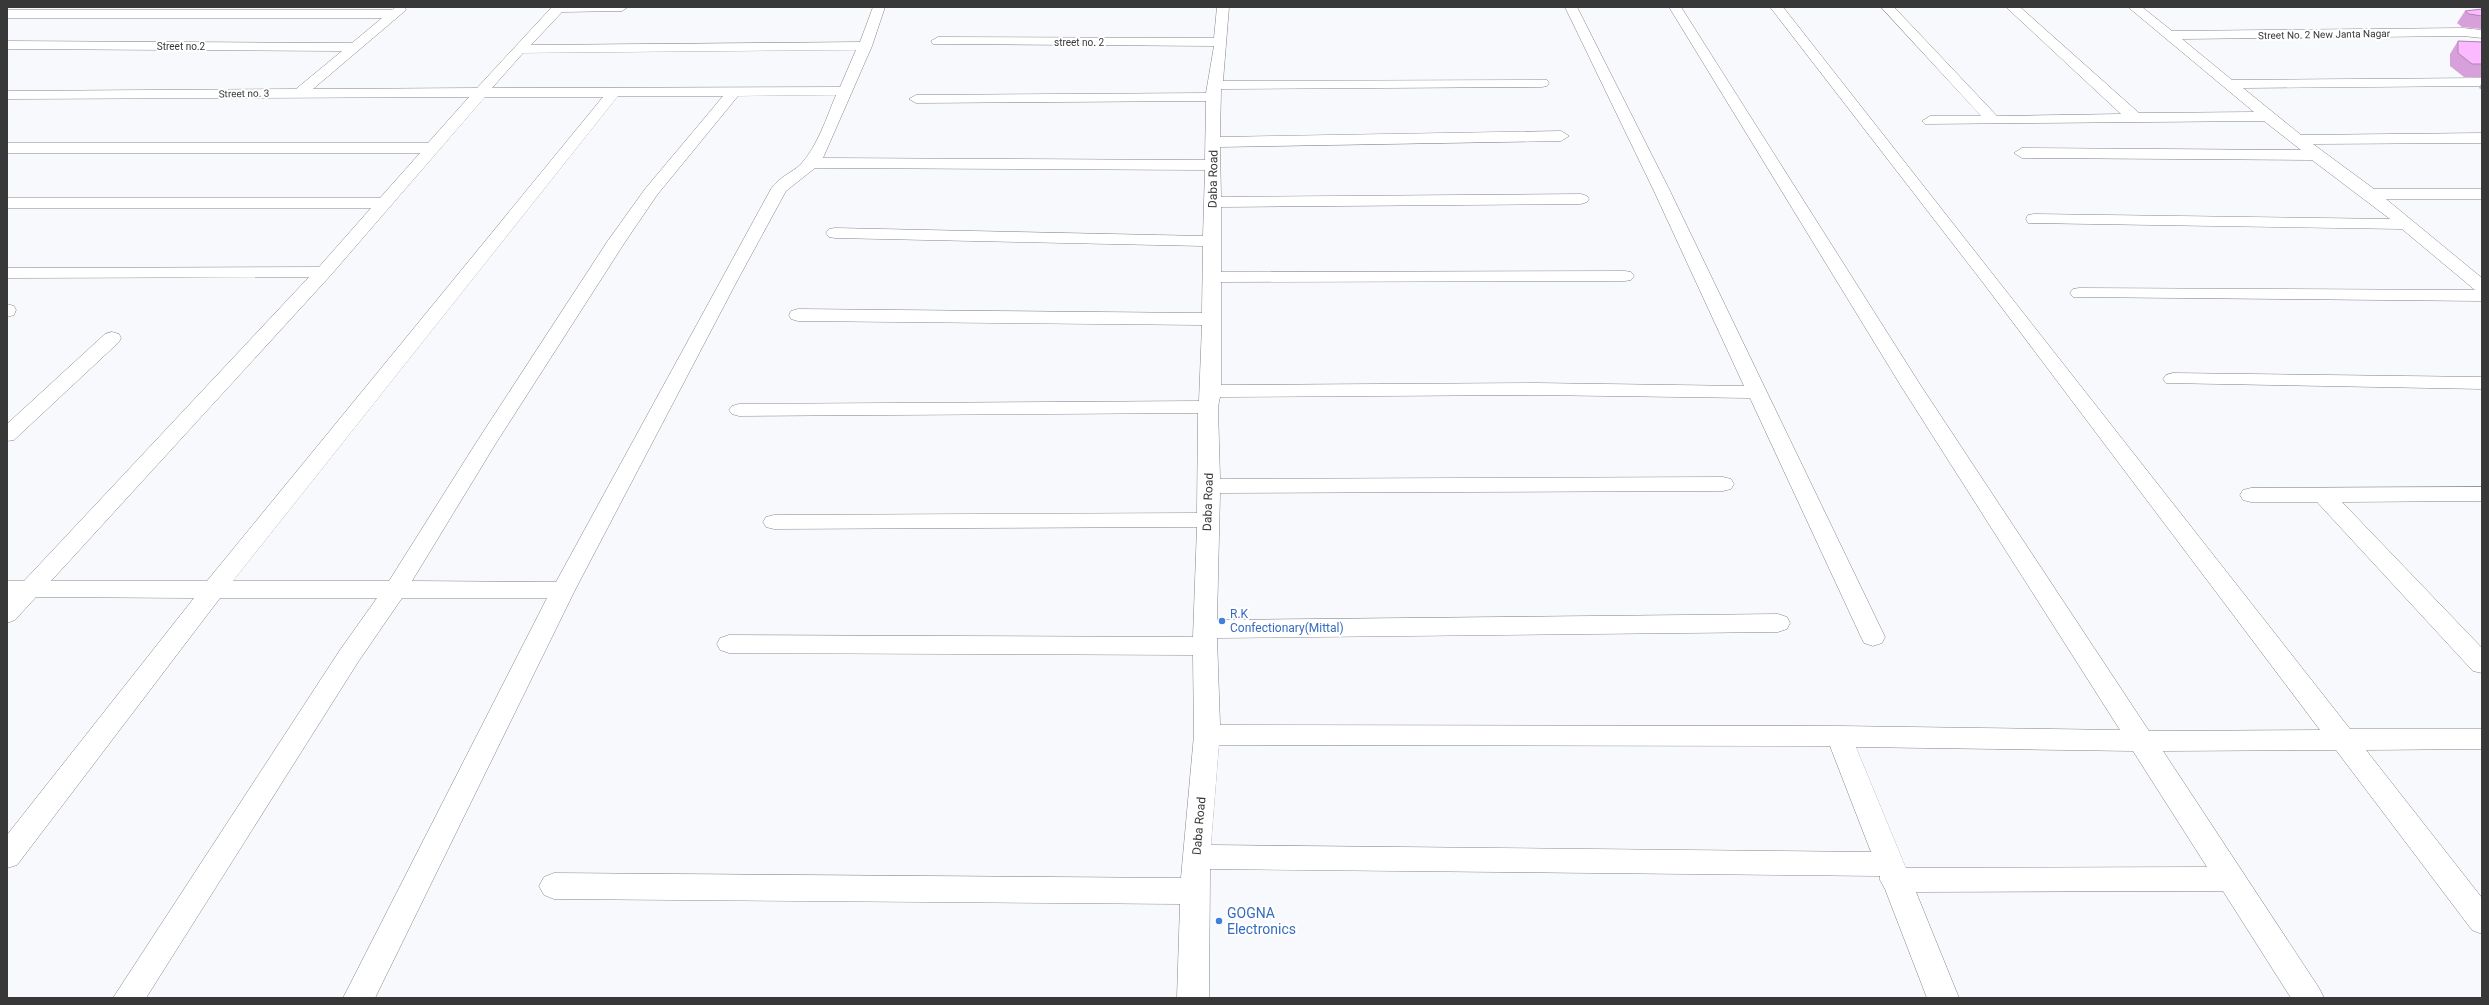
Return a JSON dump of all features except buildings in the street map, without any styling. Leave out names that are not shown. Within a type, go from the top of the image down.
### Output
[{"type":"street","points":[[121,14],[132,7]]},
{"type":"street","points":[[7,614],[324,272],[519,49],[558,8],[622,7]]},
{"type":"street","points":[[359,998],[563,590],[779,189],[792,176],[811,163],[819,152],[844,91],[865,46],[879,7]]},
{"type":"street","name":"Daba Road","points":[[1193,998],[1196,857],[1207,735],[1205,638],[1209,486],[1214,91],[1221,42],[1223,7]]},
{"type":"street","points":[[1572,7],[1758,392],[1873,637]]},
{"type":"street","points":[[1674,7],[1910,386],[2143,741],[2308,998]]},
{"type":"street","points":[[1776,7],[1995,286],[2344,738],[2482,921]]},
{"type":"street","points":[[1887,7],[1993,120]]},
{"type":"street","points":[[2012,7],[2135,118]]},
{"type":"street","points":[[2134,7],[2316,155],[2370,194],[2458,266],[2482,288]]},
{"type":"street","points":[[7,14],[400,10]]},
{"type":"street","points":[[301,92],[400,10]]},
{"type":"street","name":"Street No. 2 New Janta Nagar","points":[[2167,35],[2463,32],[2482,34]]},
{"type":"street","name":"street no. 2","points":[[938,41],[1221,42]]},
{"type":"street","name":"Street no.2","points":[[7,45],[356,47]]},
{"type":"street","points":[[519,49],[865,46]]},
{"type":"street","points":[[2228,84],[2482,82]]},
{"type":"street","points":[[916,99],[1542,83]]},
{"type":"street","name":"Street no. 3","points":[[7,95],[301,92],[844,91]]},
{"type":"street","points":[[7,856],[214,589],[614,92]]},
{"type":"street","points":[[129,998],[345,663],[396,588],[486,442],[616,242],[652,192],[734,92]]},
{"type":"street","points":[[1930,121],[2268,116]]},
{"type":"street","points":[[1214,142],[1561,136]]},
{"type":"street","points":[[2299,140],[2482,138]]},
{"type":"street","points":[[7,148],[433,148]]},
{"type":"street","points":[[2022,153],[2316,155]]},
{"type":"street","points":[[811,163],[1213,165]]},
{"type":"street","points":[[2370,194],[2482,194]]},
{"type":"street","points":[[1212,202],[1581,199]]},
{"type":"street","points":[[7,204],[385,203]]},
{"type":"street","points":[[2034,219],[2405,224]]},
{"type":"street","points":[[835,233],[1212,241]]},
{"type":"street","points":[[2458,266],[2482,265]]},
{"type":"street","points":[[7,273],[324,272]]},
{"type":"street","points":[[1212,277],[1625,276]]},
{"type":"street","points":[[2079,293],[2482,296]]},
{"type":"street","points":[[798,315],[1211,319]]},
{"type":"street","points":[[7,436],[112,338]]},
{"type":"street","points":[[2173,378],[2482,383]]},
{"type":"street","points":[[740,410],[1210,399],[1536,389],[1758,392]]},
{"type":"street","points":[[1209,486],[1723,484]]},
{"type":"street","points":[[2251,495],[2482,494]]},
{"type":"street","points":[[2323,495],[2482,664]]},
{"type":"street","points":[[774,522],[1207,520]]},
{"type":"street","points":[[7,589],[396,588],[563,590]]},
{"type":"street","points":[[729,644],[1205,638],[1778,623]]},
{"type":"street","points":[[1207,735],[1839,736],[2143,741],[2344,738],[2482,739]]},
{"type":"street","points":[[1839,736],[1891,872],[1943,998]]},
{"type":"street","points":[[1196,857],[2232,879]]},
{"type":"street","points":[[554,886],[1195,891]]},
{"type":"place","name":"R.K Confectionary(Mittal)","points":[[1222,621]]},
{"type":"place","name":"GOGNA Electronics","points":[[1219,921]]}]
